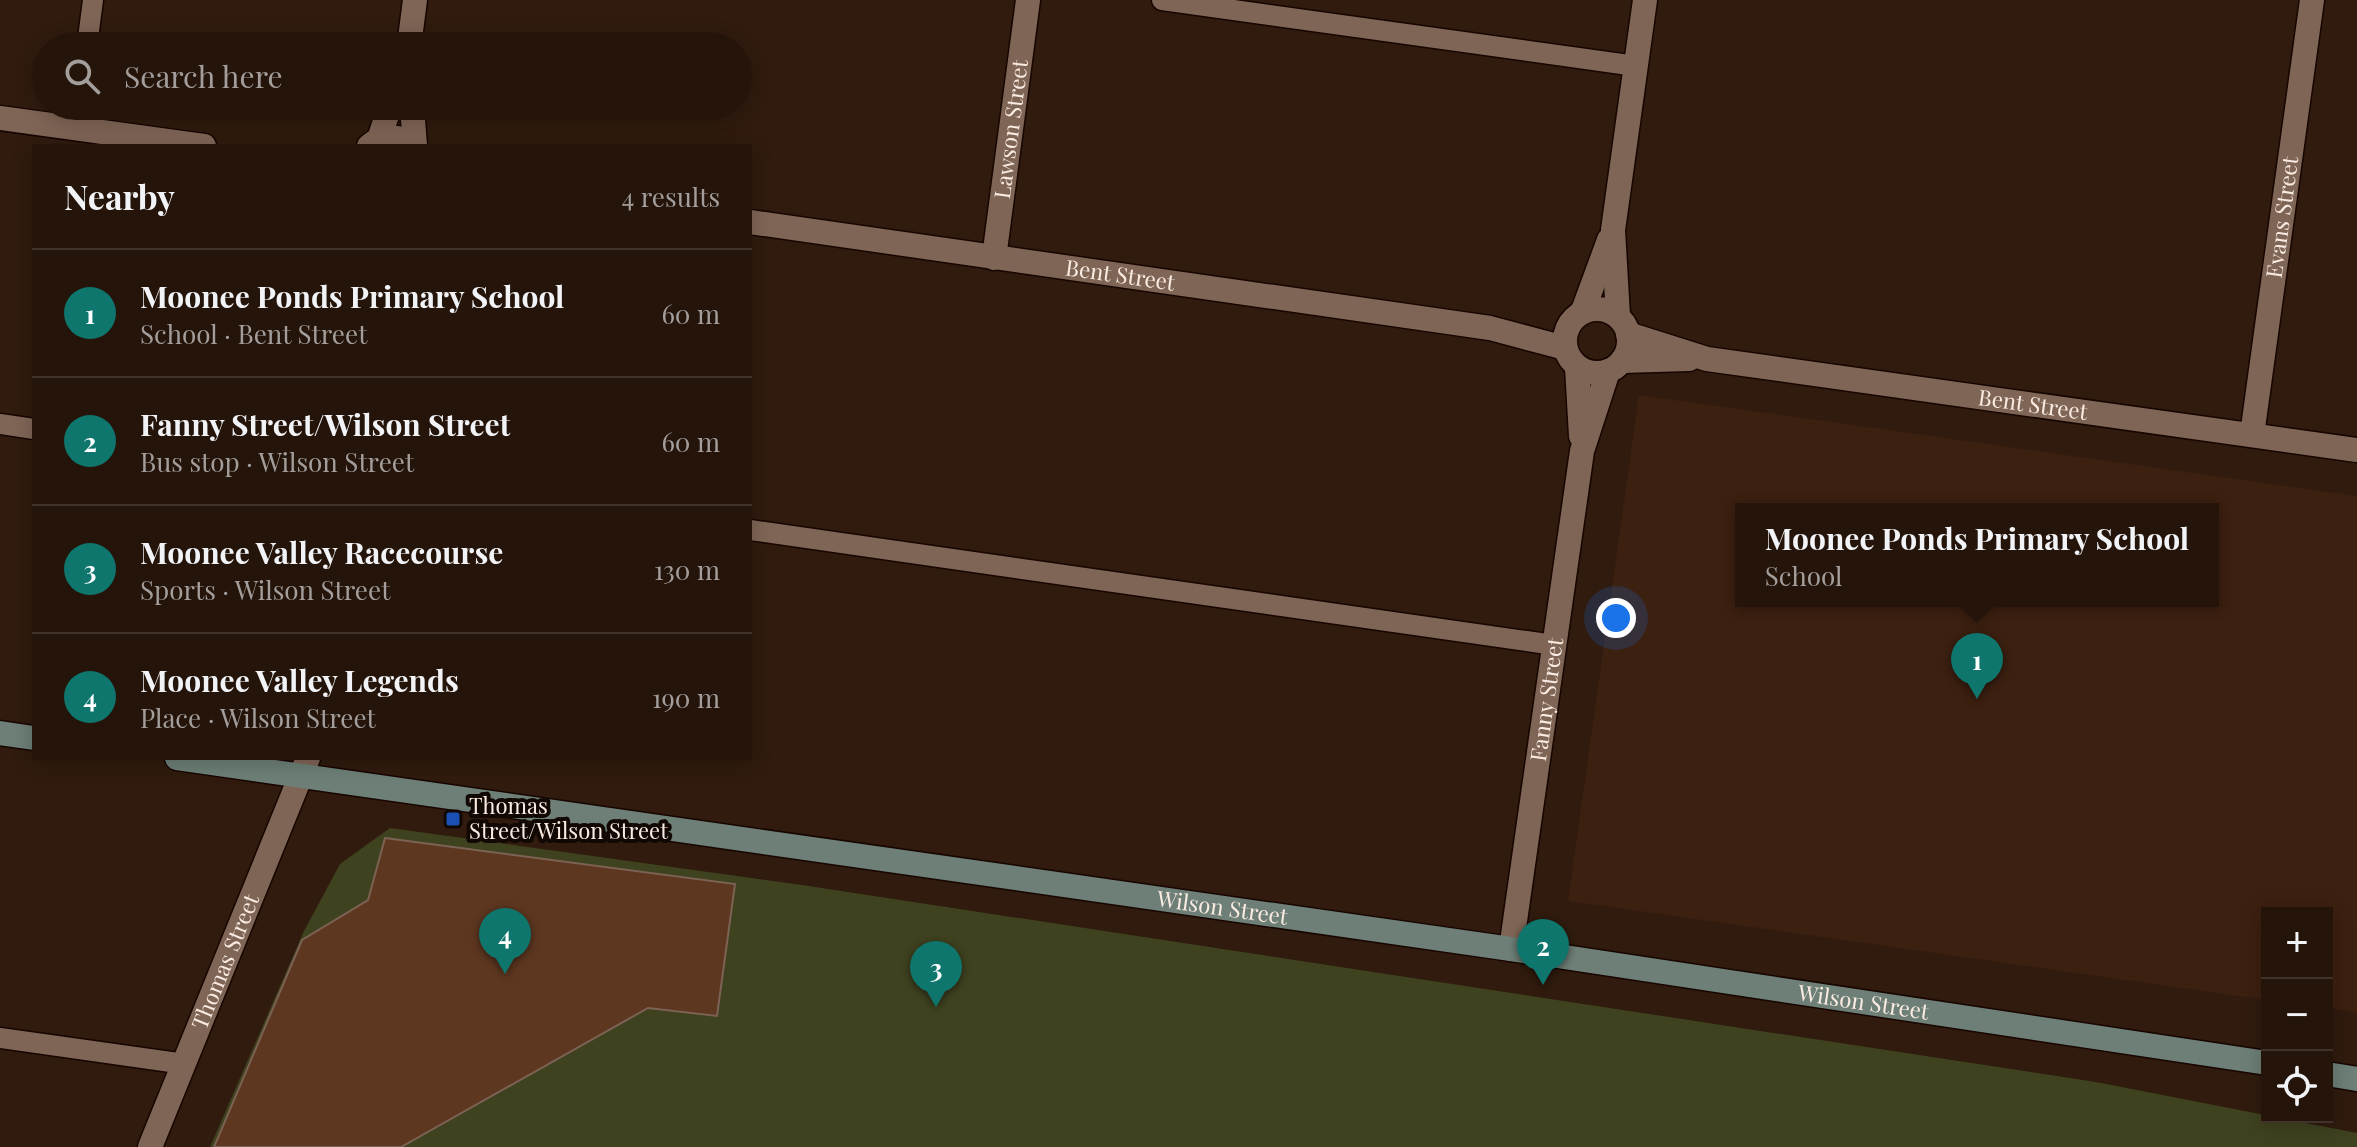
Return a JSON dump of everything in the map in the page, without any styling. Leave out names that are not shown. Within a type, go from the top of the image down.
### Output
[{"type":"street","points":[[411,32],[415,0]]},
{"type":"street","name":"Lawson Street","points":[[994,258],[1028,0]]},
{"type":"street","name":"Fanny Street","points":[[1511,949],[1582,451],[1573,338],[1613,230],[1645,0]]},
{"type":"street","name":"Evans Street","points":[[2252,435],[2312,0]]},
{"type":"street","points":[[0,118],[32,118]]},
{"type":"street","points":[[86,120],[195,144]]},
{"type":"street","points":[[374,142],[384,120]]},
{"type":"street","points":[[413,120],[415,144]]},
{"type":"street","points":[[374,142],[398,137],[411,144]]},
{"type":"street","name":"Bent Street","points":[[752,222],[1573,338]]},
{"type":"street","name":"Fanny Street","points":[[1613,230],[1623,325]]},
{"type":"street","points":[[1601,309],[1623,325],[1627,353],[1615,366],[1586,372],[1573,338],[1601,309]]},
{"type":"street","name":"Bent Street","points":[[1623,325],[1707,359]]},
{"type":"street","name":"Bent Street","points":[[1615,366],[1707,359],[2357,450]]},
{"type":"street","name":"Fanny Street","points":[[1582,451],[1615,366]]},
{"type":"street","points":[[0,733],[32,738]]},
{"type":"street","name":"Wilson Street","points":[[206,760],[306,767],[2261,1062]]},
{"type":"street","name":"Thomas Street","points":[[150,1147],[306,767]]},
{"type":"street","points":[[2333,1075],[2357,1079]]},
{"type":"lane","points":[[89,32],[93,0]]},
{"type":"lane","points":[[1162,0],[1636,66]]},
{"type":"lane","points":[[0,424],[32,429]]},
{"type":"lane","points":[[752,530],[1554,645]]},
{"type":"lane","points":[[0,1038],[185,1064]]},
{"type":"shaded area","points":[[1639,395],[2357,496],[2357,1012],[2333,1009],[2333,907],[2261,907],[2261,999],[1568,901]]},
{"type":"green space","points":[[390,828],[802,885],[2096,1082],[2261,1114],[2261,1123],[2306,1123],[2357,1133],[2357,1147],[210,1147],[304,931],[340,864]]},
{"type":"building","points":[[385,838],[735,884],[717,1016],[648,1008],[401,1147],[214,1147],[302,940],[368,900]]},
{"type":"place","name":"Moonee Ponds Primary School","points":[[1977,699]]},
{"type":"place","name":"Thomas Street/Wilson Street","points":[[453,819]]},
{"type":"place","name":"Moonee Valley Legends","points":[[505,974]]},
{"type":"place","name":"Fanny Street/Wilson Street","points":[[1543,985]]},
{"type":"place","name":"Moonee Valley Racecourse","points":[[936,1007]]}]
